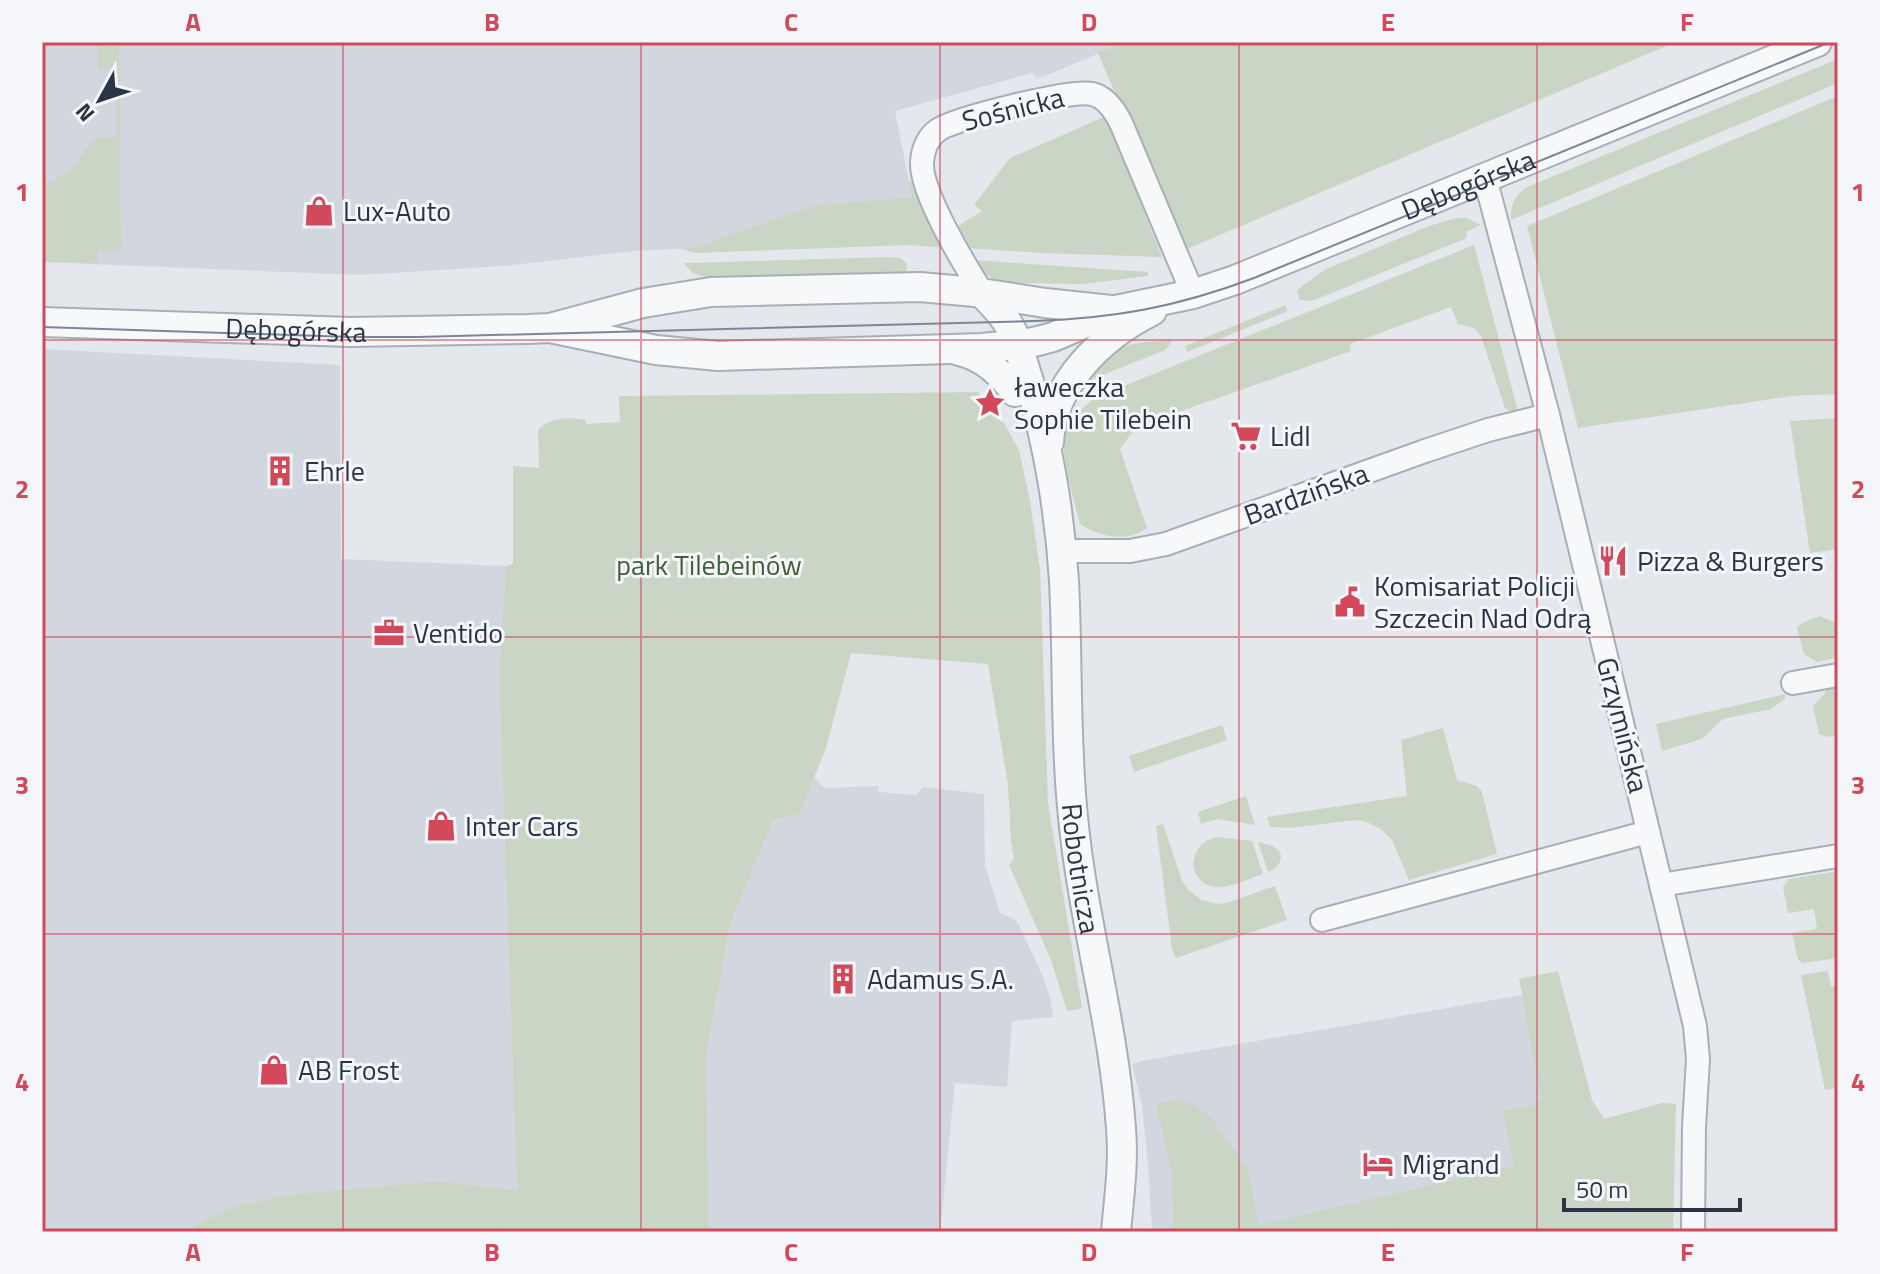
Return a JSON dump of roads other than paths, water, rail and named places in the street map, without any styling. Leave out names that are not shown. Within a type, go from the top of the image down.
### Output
[{"type":"street","name":"Dębogórska","points":[[550,328],[643,303],[711,292],[906,286],[1103,309],[1193,294],[1235,280],[1817,42]]},
{"type":"street","name":"Sośnicka","points":[[983,294],[959,255],[927,188],[922,172],[925,147],[938,130],[954,123],[1027,103],[1083,93],[1101,98],[1121,123],[1193,294]]},
{"type":"street","name":"Grzymińska","points":[[1485,178],[1548,415],[1695,1026],[1693,1232]]},
{"type":"street","points":[[983,294],[1007,322],[1017,344]]},
{"type":"street","name":"Robotnicza","points":[[1054,502],[1050,434],[1056,409],[1073,377],[1095,351],[1121,329],[1158,308],[1193,294]]},
{"type":"street","name":"Dębogórska","points":[[42,322],[351,332],[550,328],[656,350],[718,356],[1017,344],[1053,337],[1103,309]]},
{"type":"street","name":"Robotnicza","points":[[1015,392],[1011,372],[1017,344]]},
{"type":"street","name":"Robotnicza","points":[[1017,344],[1040,420],[1061,551],[1068,763],[1073,817],[1081,883],[1114,1063],[1122,1133],[1116,1232]]},
{"type":"street","name":"Robotnicza","points":[[942,349],[969,353],[984,361],[1004,377],[1015,392],[1037,440],[1054,502]]},
{"type":"street","name":"Bardzińska","points":[[1061,551],[1130,551],[1166,544],[1425,451],[1488,430],[1548,415]]},
{"type":"street","points":[[1793,683],[1838,675]]},
{"type":"street","points":[[1322,920],[1648,832]]},
{"type":"street","points":[[1661,885],[1838,856]]},
{"type":"tram line","points":[[42,327],[418,337],[1034,321],[1119,314],[1199,297],[1254,278],[1830,42]]},
{"type":"place","name":"Lux-Auto","points":[[319,211]]},
{"type":"place","name":"ławeczka Sophie Tilebein","points":[[990,403]]},
{"type":"place","name":"Lidl","points":[[1246,436]]},
{"type":"place","name":"Ehrle","points":[[280,471]]},
{"type":"place","name":"Pizza & Burgers","points":[[1613,561]]},
{"type":"place","name":"Komisariat Policji Szczecin Nad Odrą","points":[[1350,602]]},
{"type":"place","name":"Ventido","points":[[389,633]]},
{"type":"place","name":"Inter Cars","points":[[441,826]]},
{"type":"place","name":"Adamus S.A.","points":[[843,979]]},
{"type":"place","name":"AB Frost","points":[[274,1070]]},
{"type":"place","name":"Migrand","points":[[1378,1164]]},
{"type":"park label","name":"park Tilebeinów","points":[[709,565]]}]
